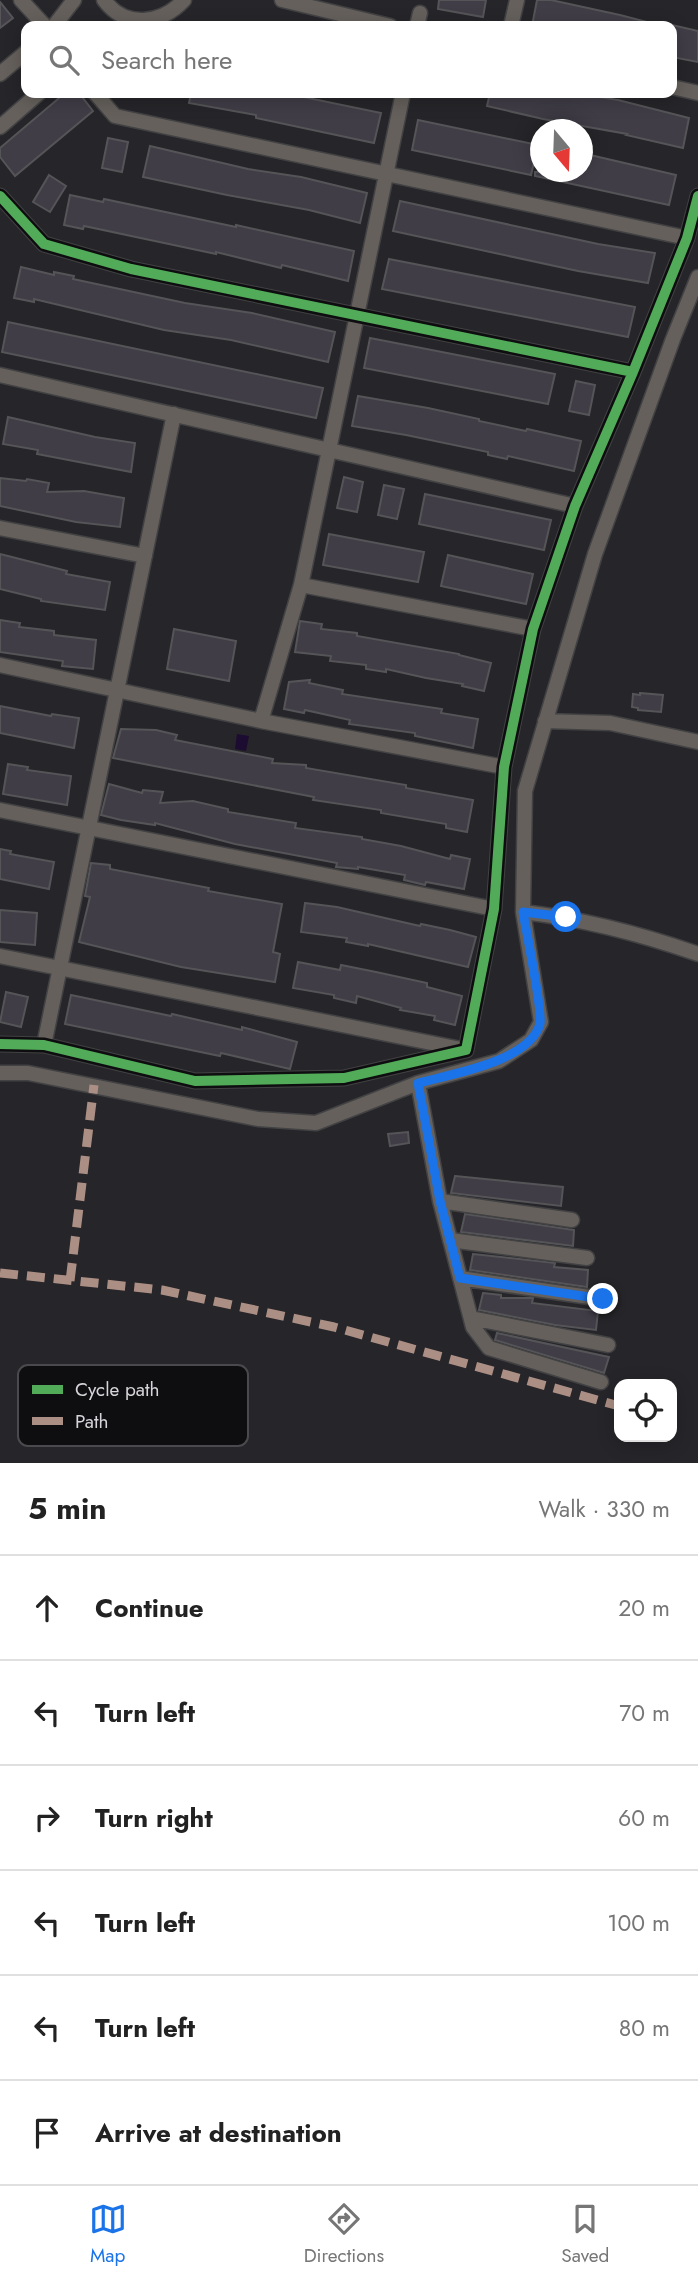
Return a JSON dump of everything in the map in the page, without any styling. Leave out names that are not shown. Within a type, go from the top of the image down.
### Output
[{"type":"street","points":[[21,0],[40,21]]},
{"type":"street","points":[[58,21],[74,0]]},
{"type":"street","points":[[104,0],[108,6],[131,21]]},
{"type":"street","points":[[146,21],[158,19],[175,10],[184,0]]},
{"type":"street","points":[[282,0],[369,21]]},
{"type":"street","points":[[512,21],[517,0]]},
{"type":"street","points":[[0,74],[21,56]]},
{"type":"street","points":[[677,88],[698,93]]},
{"type":"street","points":[[0,127],[33,98]]},
{"type":"street","points":[[99,98],[115,116],[687,238]]},
{"type":"street","points":[[261,721],[300,584],[402,98]]},
{"type":"street","points":[[466,1050],[494,909],[504,767],[533,629],[575,506],[687,238],[698,195]]},
{"type":"street","points":[[0,196],[44,244],[131,269],[633,372]]},
{"type":"street","points":[[0,1073],[28,1073],[258,1119],[316,1123],[418,1083],[499,1061],[531,1040],[541,1022],[523,912],[525,791],[595,554],[698,277]]},
{"type":"street","points":[[0,375],[575,506]]},
{"type":"street","points":[[44,1045],[174,414]]},
{"type":"street","points":[[0,528],[145,556]]},
{"type":"street","points":[[300,584],[533,629]]},
{"type":"street","points":[[0,666],[261,721],[504,767]]},
{"type":"street","points":[[545,721],[610,723],[698,742]]},
{"type":"street","points":[[0,810],[494,909]]},
{"type":"street","points":[[523,912],[566,917],[601,925],[698,954]]},
{"type":"street","points":[[0,956],[466,1050]]},
{"type":"street","points":[[0,1044],[44,1045],[195,1081],[344,1078],[466,1050]]},
{"type":"street","points":[[418,1083],[440,1201],[473,1327],[489,1348],[601,1382]]},
{"type":"street","points":[[440,1201],[572,1220]]},
{"type":"street","points":[[450,1240],[587,1258]]},
{"type":"street","points":[[460,1278],[603,1299]]},
{"type":"street","points":[[471,1318],[608,1345]]},
{"type":"shaded area","points":[[237,734],[249,736],[246,751],[235,749]]},
{"type":"building","points":[[439,0],[486,0],[483,17],[438,9]]},
{"type":"building","points":[[537,0],[551,0],[643,21],[533,21]]},
{"type":"building","points":[[0,2],[13,18],[0,28]]},
{"type":"building","points":[[677,26],[698,31],[698,62],[677,58]]},
{"type":"building","points":[[59,98],[83,98],[93,111],[15,176],[0,157],[0,148]]},
{"type":"building","points":[[190,98],[308,98],[381,113],[374,143],[256,118],[256,115],[189,103]]},
{"type":"building","points":[[489,98],[605,98],[689,118],[683,148],[593,128],[593,119],[543,119],[487,106]]},
{"type":"building","points":[[418,120],[530,143],[530,175],[412,150]]},
{"type":"building","points":[[108,138],[128,142],[122,172],[102,168]]},
{"type":"building","points":[[150,146],[367,193],[360,223],[309,210],[143,177]]},
{"type":"building","points":[[593,156],[676,175],[669,205],[563,182],[593,182]]},
{"type":"building","points":[[49,175],[66,186],[50,212],[33,202]]},
{"type":"building","points":[[70,195],[103,202],[104,199],[236,225],[354,251],[348,281],[282,265],[281,268],[216,252],[84,226],[83,229],[64,225]]},
{"type":"building","points":[[400,201],[598,244],[655,253],[648,283],[578,271],[393,231]]},
{"type":"building","points":[[389,259],[635,307],[628,337],[382,289]]},
{"type":"building","points":[[21,267],[335,332],[328,362],[231,340],[164,330],[34,299],[34,302],[14,298]]},
{"type":"building","points":[[8,322],[323,388],[316,418],[2,352]]},
{"type":"building","points":[[370,338],[555,374],[548,404],[364,368]]},
{"type":"building","points":[[576,381],[595,385],[589,415],[569,411]]},
{"type":"building","points":[[358,396],[581,441],[574,471],[352,426]]},
{"type":"building","points":[[8,417],[95,437],[135,443],[131,472],[37,454],[38,450],[3,444]]},
{"type":"building","points":[[344,477],[363,482],[357,512],[337,508]]},
{"type":"building","points":[[0,478],[49,483],[47,492],[84,491],[124,498],[120,527],[76,522],[0,506]]},
{"type":"building","points":[[384,485],[404,489],[397,519],[378,515]]},
{"type":"building","points":[[425,494],[551,520],[544,550],[419,524]]},
{"type":"building","points":[[329,534],[424,552],[418,582],[323,565]]},
{"type":"building","points":[[0,554],[67,571],[66,574],[110,582],[105,610],[41,601],[0,589]]},
{"type":"building","points":[[448,555],[533,574],[526,604],[441,586]]},
{"type":"building","points":[[0,620],[20,623],[19,627],[54,631],[54,635],[96,640],[93,669],[62,666],[63,661],[0,652]]},
{"type":"building","points":[[300,621],[322,624],[321,629],[357,633],[357,636],[459,654],[491,663],[484,691],[462,686],[463,684],[386,669],[386,672],[366,669],[366,665],[330,661],[331,656],[295,652]]},
{"type":"building","points":[[174,629],[236,641],[229,681],[167,669]]},
{"type":"building","points":[[310,680],[309,683],[343,690],[342,694],[442,709],[441,713],[478,719],[473,748],[415,736],[415,733],[349,724],[350,720],[305,710],[304,713],[284,709],[289,682]]},
{"type":"building","points":[[633,694],[663,695],[661,712],[632,707]]},
{"type":"building","points":[[0,706],[51,716],[79,718],[74,748],[0,733]]},
{"type":"building","points":[[121,729],[156,730],[177,735],[175,740],[273,759],[272,763],[306,765],[306,768],[406,785],[406,788],[473,800],[467,832],[446,828],[446,824],[381,813],[381,810],[313,800],[314,797],[113,758]]},
{"type":"building","points":[[8,764],[28,767],[27,770],[71,776],[67,805],[3,794]]},
{"type":"building","points":[[109,784],[142,793],[143,790],[163,792],[160,803],[193,801],[228,809],[228,812],[296,823],[295,828],[362,837],[450,859],[451,855],[470,859],[464,889],[426,882],[425,885],[404,880],[405,875],[358,867],[336,867],[337,863],[235,844],[155,823],[101,815]]},
{"type":"building","points":[[0,849],[11,851],[10,854],[54,862],[49,889],[0,879]]},
{"type":"building","points":[[91,863],[209,888],[208,891],[282,904],[273,952],[280,954],[275,982],[181,967],[79,942],[90,897],[85,896]]},
{"type":"building","points":[[305,903],[337,907],[476,937],[468,967],[368,944],[346,942],[347,938],[301,932]]},
{"type":"building","points":[[0,910],[37,913],[35,945],[0,942]]},
{"type":"building","points":[[298,962],[340,970],[341,965],[376,972],[427,983],[427,987],[462,996],[455,1025],[434,1020],[435,1016],[400,1010],[401,1008],[357,996],[356,1003],[334,998],[334,995],[293,988]]},
{"type":"building","points":[[6,992],[28,997],[21,1027],[0,1022]]},
{"type":"building","points":[[71,995],[242,1030],[242,1027],[297,1042],[290,1069],[221,1053],[220,1056],[65,1024]]},
{"type":"building","points":[[408,1132],[409,1143],[390,1146],[388,1134]]},
{"type":"building","points":[[455,1176],[563,1187],[561,1206],[451,1193]]},
{"type":"building","points":[[465,1214],[574,1230],[573,1246],[461,1232]]},
{"type":"building","points":[[473,1254],[555,1263],[554,1267],[588,1270],[587,1287],[470,1270]]},
{"type":"building","points":[[483,1293],[501,1295],[501,1298],[533,1298],[532,1303],[598,1311],[596,1330],[479,1310]]},
{"type":"building","points":[[497,1333],[609,1357],[604,1373],[495,1340]]},
{"type":"marked path","points":[[70,1281],[94,1085]]},
{"type":"marked path","points":[[0,1273],[162,1290],[334,1327],[614,1405]]},
{"type":"cycle path","points":[[0,196],[44,244],[131,269],[633,372]]},
{"type":"cycle path","points":[[0,1044],[44,1045],[195,1081],[344,1078],[466,1050],[494,909],[504,767],[533,629],[575,506],[687,238],[698,196]]},
{"type":"route","points":[[566,917],[523,912],[541,1022],[531,1040],[499,1061],[418,1083],[440,1201],[460,1278],[603,1299]]}]
